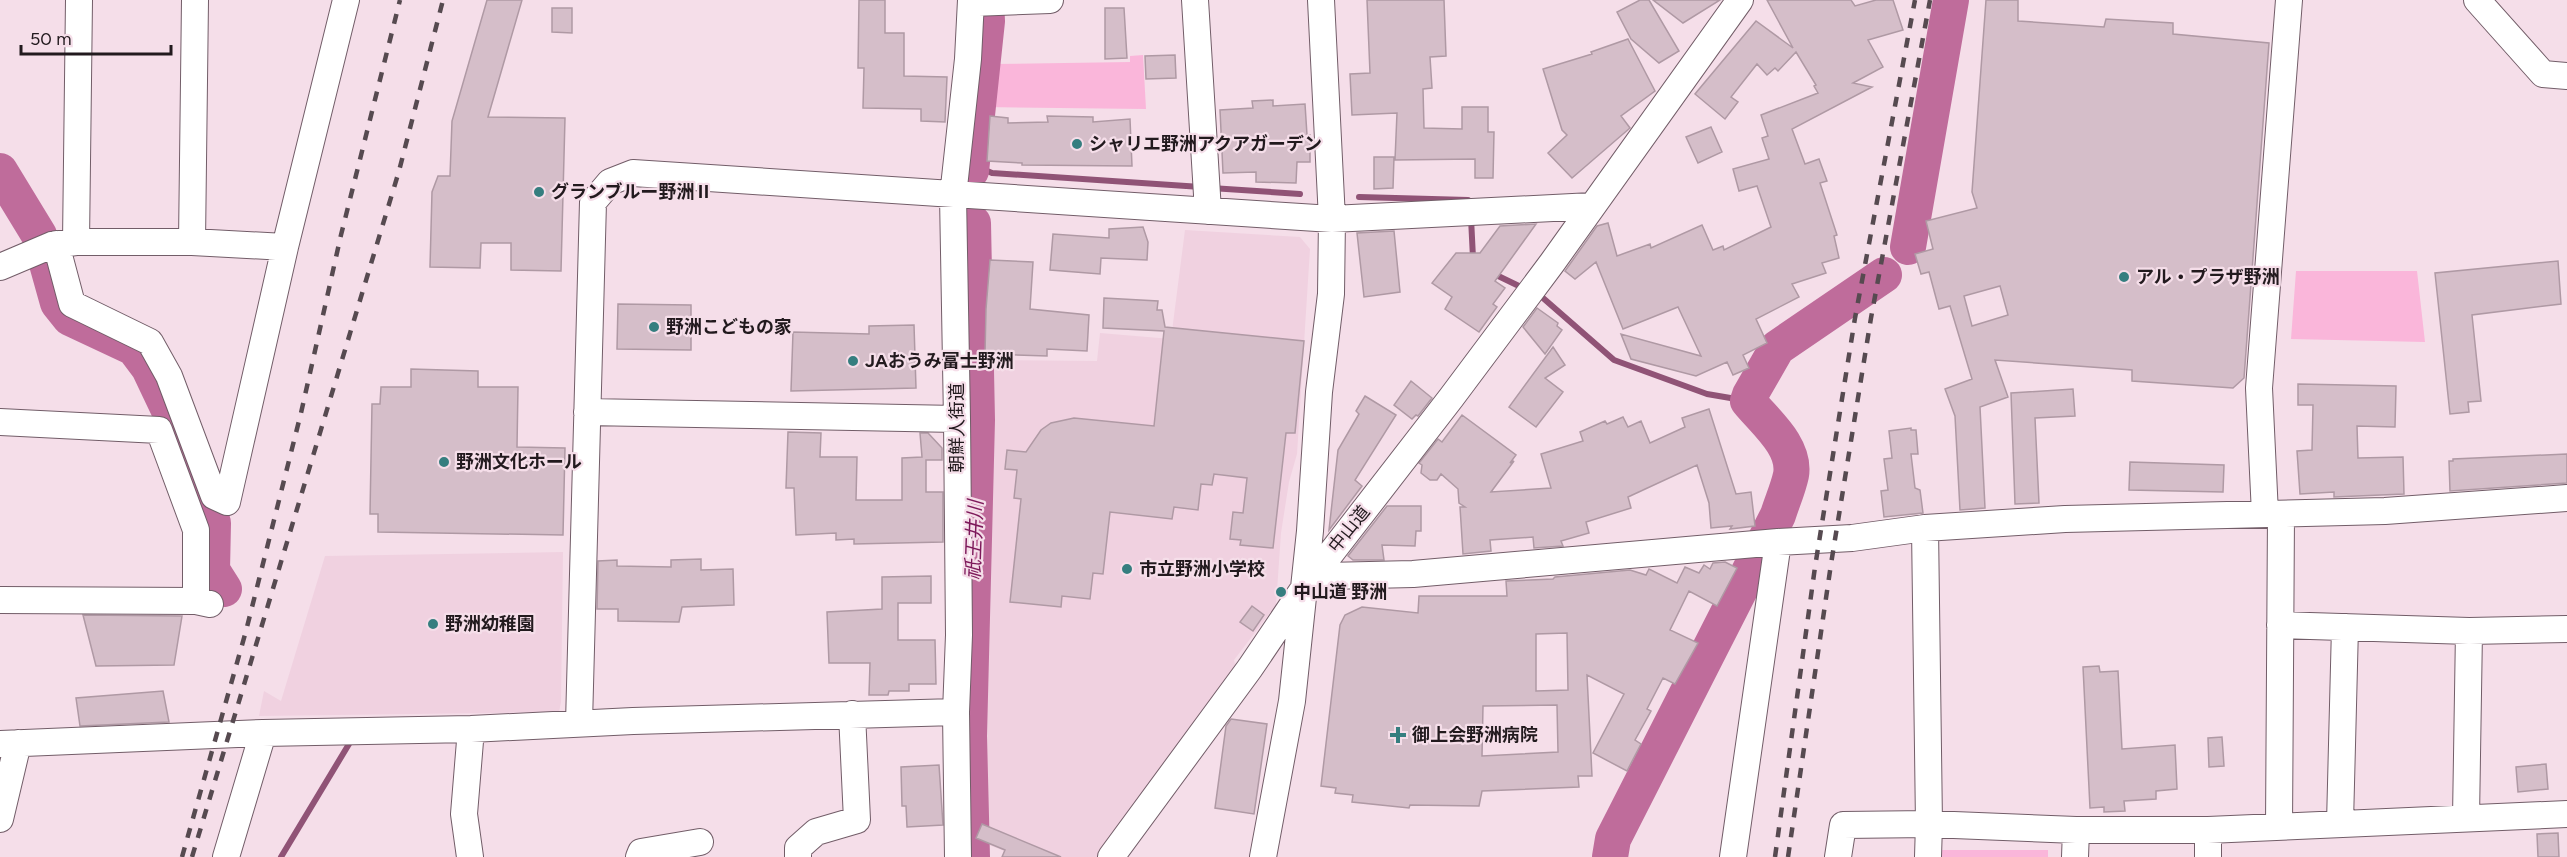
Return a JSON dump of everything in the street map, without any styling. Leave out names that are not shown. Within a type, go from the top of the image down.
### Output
[{"type":"street","points":[[79,0],[56,245],[72,304],[150,342],[169,376],[214,496],[227,502],[285,247],[346,0]]},
{"type":"street","points":[[192,242],[195,0]]},
{"type":"street","points":[[981,2],[1050,0]]},
{"type":"street","points":[[1195,0],[1207,195]]},
{"type":"street","points":[[1263,857],[1292,701],[1310,531],[1319,392],[1331,294],[1332,219],[1321,0]]},
{"type":"street","name":"中山道","points":[[1111,857],[1250,668],[1304,588],[1451,398],[1740,0]]},
{"type":"street","points":[[2279,827],[2280,625],[2273,515],[2259,388],[2289,0]]},
{"type":"street","points":[[2477,0],[2543,74],[2567,76]]},
{"type":"street","name":"朝鮮人街道","points":[[958,857],[957,419],[953,196],[968,59],[981,2]]},
{"type":"street","points":[[579,723],[593,202],[610,182],[633,173],[953,196],[1207,195],[1332,219],[1592,206]]},
{"type":"street","points":[[0,267],[56,245],[192,242],[285,247]]},
{"type":"street","points":[[587,412],[957,419]]},
{"type":"street","points":[[0,422],[159,430],[196,530],[203,602],[0,600]]},
{"type":"street","points":[[1304,588],[1326,576],[1413,573],[1778,542],[1852,538],[1925,528],[2065,519],[2385,511],[2567,498]]},
{"type":"street","points":[[1925,528],[1928,857]]},
{"type":"street","points":[[1733,857],[1778,542]]},
{"type":"street","points":[[2280,625],[2469,631],[2567,629]]},
{"type":"street","points":[[2340,823],[2345,627]]},
{"type":"street","points":[[2466,818],[2469,631]]},
{"type":"street","points":[[0,819],[9,743],[956,712]]},
{"type":"street","points":[[798,857],[798,848],[816,832],[857,820],[852,714]]},
{"type":"street","points":[[470,857],[464,814],[471,729]]},
{"type":"street","points":[[226,857],[263,733]]},
{"type":"street","points":[[1838,857],[1843,825],[1929,824],[2076,830],[2208,830],[2567,814]]},
{"type":"street","points":[[2076,830],[2076,857]]},
{"type":"street","points":[[2208,830],[2208,857]]},
{"type":"street","points":[[639,857],[641,852],[700,842]]},
{"type":"shaded area","points":[[1143,55],[1146,109],[984,107],[993,64],[1130,62],[1130,56]]},
{"type":"shaded area","name":"市立野洲小学校","points":[[1185,230],[1300,237],[1310,249],[1297,454],[1289,482],[1281,533],[1276,605],[1234,660],[1237,671],[1098,857],[1020,857],[973,839],[971,719],[982,360],[1097,361],[1100,333],[1171,339]]},
{"type":"shaded area","points":[[2296,271],[2417,271],[2425,342],[2291,339]]},
{"type":"shaded area","name":"野洲幼稚園","points":[[563,552],[559,712],[259,716],[264,691],[281,701],[325,556]]},
{"type":"shaded area","points":[[1933,850],[2048,850],[2048,857],[1933,857]]},
{"type":"building","points":[[487,0],[522,0],[488,117],[565,118],[561,271],[511,270],[511,243],[481,243],[480,268],[430,267],[432,192],[438,176],[450,176],[452,121]]},
{"type":"building","points":[[859,0],[885,0],[885,33],[904,33],[904,76],[947,77],[945,122],[921,121],[921,109],[863,108],[864,68],[858,68]]},
{"type":"building","points":[[1367,0],[1444,0],[1446,56],[1430,57],[1432,88],[1423,89],[1424,128],[1462,129],[1462,107],[1488,107],[1488,132],[1494,132],[1493,178],[1475,178],[1475,159],[1395,160],[1397,113],[1352,115],[1350,74],[1370,73]]},
{"type":"building","points":[[1640,0],[1649,0],[1679,51],[1659,63],[1631,39],[1617,12]]},
{"type":"building","points":[[1653,0],[1720,0],[1683,23]]},
{"type":"building","points":[[1767,0],[1851,0],[1855,6],[1876,0],[1893,0],[1903,30],[1868,40],[1883,67],[1853,83],[1872,87],[1792,129],[1805,164],[1819,159],[1827,181],[1820,183],[1837,235],[1834,236],[1839,258],[1822,263],[1826,273],[1792,284],[1799,297],[1756,319],[1767,343],[1743,355],[1749,368],[1733,375],[1727,362],[1696,376],[1631,359],[1621,334],[1701,356],[1678,307],[1623,329],[1596,262],[1575,279],[1565,271],[1597,226],[1608,223],[1617,256],[1650,244],[1651,248],[1702,225],[1713,250],[1723,246],[1724,250],[1771,227],[1757,186],[1739,191],[1733,169],[1769,159],[1762,138],[1768,136],[1761,115],[1818,93],[1814,86],[1816,85],[1796,52],[1778,71],[1775,68],[1767,75],[1757,64],[1731,97],[1738,102],[1725,119],[1695,94],[1756,21],[1793,48]]},
{"type":"building","name":"アル・プラザ野洲","points":[[1986,0],[2018,0],[2018,21],[2104,27],[2106,19],[2173,23],[2173,34],[2269,43],[2244,378],[2233,388],[2132,381],[2132,370],[1995,360],[2008,397],[1980,407],[1985,508],[1960,510],[1955,416],[1945,389],[1972,379],[1950,306],[1939,309],[1929,272],[1921,274],[1915,254],[1933,249],[1926,221],[1977,208],[1972,192]],"holes":[[[2000,286],[2008,315],[1972,326],[1964,296]]]},
{"type":"building","points":[[552,8],[572,8],[572,33],[552,32]]},
{"type":"building","points":[[1105,8],[1124,8],[1127,58],[1105,59]]},
{"type":"building","points":[[1628,39],[1655,91],[1621,116],[1630,128],[1572,178],[1548,153],[1567,135],[1562,130],[1543,69],[1592,54],[1591,52]]},
{"type":"building","points":[[1175,55],[1176,78],[1146,79],[1145,56]]},
{"type":"building","points":[[1273,100],[1273,106],[1305,104],[1307,135],[1310,135],[1310,162],[1297,162],[1296,183],[1256,182],[1256,172],[1223,173],[1220,110],[1253,108],[1252,101]]},
{"type":"building","name":"シャリエ野洲アクアガーデン","points":[[990,116],[1008,118],[1008,123],[1048,122],[1047,116],[1093,117],[1093,122],[1130,119],[1132,166],[1022,165],[1022,163],[987,161]]},
{"type":"building","points":[[1711,127],[1722,152],[1698,163],[1686,137]]},
{"type":"building","points":[[1374,157],[1394,157],[1393,188],[1374,189]]},
{"type":"building","points":[[1536,224],[1495,281],[1505,288],[1493,304],[1497,307],[1479,332],[1445,309],[1452,297],[1432,283],[1456,253],[1480,253],[1500,226]]},
{"type":"building","points":[[1143,227],[1148,242],[1147,260],[1101,258],[1100,274],[1050,270],[1053,234],[1109,238],[1109,229]]},
{"type":"building","points":[[1394,231],[1400,292],[1364,297],[1357,233]]},
{"type":"building","points":[[990,260],[1033,262],[1030,309],[1089,315],[1087,351],[1047,349],[1047,356],[985,354]]},
{"type":"building","points":[[2558,261],[2561,304],[2472,315],[2481,401],[2468,402],[2469,412],[2450,414],[2435,273]]},
{"type":"building","points":[[1104,298],[1158,301],[1157,310],[1162,310],[1165,327],[1304,341],[1295,433],[1286,433],[1273,548],[1240,545],[1241,540],[1230,539],[1233,512],[1243,513],[1247,478],[1214,474],[1212,485],[1201,484],[1198,510],[1174,507],[1172,519],[1110,512],[1103,574],[1093,573],[1090,599],[1062,596],[1061,607],[1010,602],[1021,499],[1014,498],[1017,470],[1005,469],[1007,450],[1026,452],[1041,430],[1051,423],[1074,418],[1154,426],[1164,331],[1103,328]]},
{"type":"building","name":"野洲こどもの家","points":[[618,304],[691,305],[691,350],[617,349]]},
{"type":"building","points":[[1537,308],[1558,323],[1557,326],[1562,330],[1545,354],[1523,327]]},
{"type":"building","name":"JAおうみ富士野洲","points":[[914,325],[916,388],[791,391],[793,332],[869,334],[869,326]]},
{"type":"building","points":[[1553,347],[1565,365],[1545,378],[1563,392],[1536,427],[1509,407]]},
{"type":"building","name":"野洲文化ホール","points":[[411,369],[478,371],[478,387],[518,387],[517,447],[565,448],[563,535],[378,532],[378,514],[370,514],[372,404],[380,404],[381,387],[411,387]]},
{"type":"building","points":[[1411,381],[1432,398],[1418,416],[1412,419],[1394,405]]},
{"type":"building","points":[[2298,384],[2396,386],[2395,427],[2357,426],[2358,458],[2403,457],[2404,494],[2334,497],[2334,492],[2300,494],[2297,451],[2312,450],[2313,405],[2298,405]]},
{"type":"building","points":[[2073,389],[2075,416],[2035,418],[2039,503],[2015,504],[2011,393]]},
{"type":"building","points":[[1365,396],[1396,415],[1355,480],[1362,486],[1329,530],[1338,450],[1359,414],[1356,411]]},
{"type":"building","points":[[1709,409],[1736,494],[1751,492],[1755,526],[1730,529],[1732,526],[1711,528],[1709,503],[1697,465],[1628,497],[1631,508],[1586,522],[1589,533],[1561,541],[1563,546],[1534,548],[1533,537],[1490,540],[1491,551],[1463,554],[1460,507],[1465,507],[1459,503],[1458,489],[1441,474],[1437,480],[1430,480],[1421,473],[1422,465],[1419,463],[1438,439],[1442,442],[1462,415],[1516,455],[1491,492],[1551,488],[1541,454],[1583,441],[1580,432],[1605,421],[1607,424],[1623,417],[1628,427],[1641,421],[1650,443],[1685,427],[1682,418]]},
{"type":"building","points":[[1911,428],[1911,430],[1916,430],[1918,454],[1911,454],[1915,488],[1920,490],[1923,513],[1884,517],[1881,491],[1888,490],[1884,459],[1892,458],[1889,431]]},
{"type":"building","points":[[788,432],[821,433],[820,457],[857,457],[856,500],[902,500],[902,458],[922,457],[920,433],[928,433],[942,448],[942,460],[926,460],[926,492],[943,492],[943,542],[854,544],[854,539],[836,540],[836,533],[796,535],[794,488],[786,488]]},
{"type":"building","points":[[2567,454],[2567,483],[2450,491],[2449,461],[2453,459]]},
{"type":"building","points":[[2130,462],[2224,465],[2223,492],[2129,490]]},
{"type":"building","points":[[1387,506],[1421,506],[1421,531],[1416,531],[1415,546],[1382,545],[1384,560],[1353,560],[1348,556]]},
{"type":"building","points":[[701,559],[701,570],[733,569],[734,605],[682,607],[679,622],[618,621],[618,609],[597,609],[598,561],[617,560],[617,566],[671,567],[671,560]]},
{"type":"building","points":[[1725,562],[1737,568],[1717,606],[1689,591],[1670,630],[1698,643],[1675,684],[1663,678],[1647,709],[1651,711],[1635,740],[1641,744],[1627,771],[1593,753],[1624,694],[1587,675],[1592,776],[1578,776],[1579,787],[1482,791],[1479,806],[1410,805],[1409,808],[1352,802],[1353,795],[1335,793],[1336,788],[1321,786],[1340,625],[1345,615],[1362,607],[1418,613],[1419,596],[1507,596],[1506,581],[1553,579],[1630,570],[1646,575],[1649,569],[1677,583],[1685,567],[1699,573],[1704,565],[1710,569],[1713,563]],"holes":[[[1567,633],[1568,690],[1536,691],[1536,634]],[[1557,705],[1558,752],[1482,756],[1483,706]]]},
{"type":"building","points":[[931,576],[931,603],[898,603],[898,640],[935,640],[936,684],[909,684],[909,691],[889,691],[888,695],[869,695],[870,663],[829,663],[827,612],[882,609],[882,577]]},
{"type":"building","points":[[1252,606],[1264,615],[1253,631],[1240,622]]},
{"type":"building","points":[[83,615],[182,616],[174,665],[96,666]]},
{"type":"building","points":[[2099,666],[2100,672],[2118,671],[2122,749],[2175,745],[2177,789],[2156,791],[2156,799],[2124,801],[2125,811],[2104,812],[2104,807],[2090,808],[2083,667]]},
{"type":"building","points":[[163,691],[169,722],[80,726],[76,698]]},
{"type":"building","points":[[1231,719],[1267,724],[1254,814],[1215,808],[1226,726]]},
{"type":"building","points":[[2222,737],[2224,766],[2209,767],[2208,738]]},
{"type":"building","points":[[2546,764],[2548,789],[2518,792],[2516,767]]},
{"type":"building","points":[[939,765],[943,825],[907,827],[906,806],[902,806],[901,767]]},
{"type":"building","points":[[982,824],[1061,857],[1002,857],[1005,850],[976,838]]},
{"type":"building","points":[[2558,833],[2559,857],[2538,857],[2537,834]]},
{"type":"waterway","name":"祇王井川","points":[[971,171],[987,21],[986,0]]},
{"type":"waterway","points":[[1908,247],[1951,0]]},
{"type":"waterway","points":[[971,164],[992,173],[1201,187]]},
{"type":"waterway","points":[[0,171],[39,235],[58,303],[70,318],[134,348],[149,368],[168,408],[207,517],[213,523],[212,570],[224,589]]},
{"type":"waterway","points":[[1211,188],[1300,194]]},
{"type":"waterway","points":[[1359,197],[1468,200]]},
{"type":"waterway","points":[[1471,218],[1473,258]]},
{"type":"waterway","name":"祇王井川","points":[[972,857],[969,736],[977,420],[973,223]]},
{"type":"waterway","points":[[1492,273],[1521,287]]},
{"type":"waterway","points":[[1610,857],[1613,839],[1778,515],[1788,485],[1791,475],[1789,454],[1784,444],[1748,401],[1750,395],[1777,348],[1884,275]]},
{"type":"waterway","points":[[1543,298],[1614,360],[1707,394],[1748,401]]},
{"type":"waterway","points":[[281,857],[352,739]]},
{"type":"railway","points":[[182,857],[246,631],[400,0]]},
{"type":"railway","points":[[192,857],[399,171],[443,0]]},
{"type":"railway","points":[[1775,857],[1815,567],[1855,318],[1915,0]]},
{"type":"railway","points":[[1788,857],[1831,564],[1871,318],[1930,0]]},
{"type":"place","name":"シャリエ野洲アクアガーデン","points":[[1077,144]]},
{"type":"place","name":"グランブルー野洲Ⅱ","points":[[539,192]]},
{"type":"place","name":"アル・プラザ野洲","points":[[2124,277]]},
{"type":"place","name":"野洲こどもの家","points":[[654,327]]},
{"type":"place","name":"JAおうみ富士野洲","points":[[853,361]]},
{"type":"place","name":"野洲文化ホール","points":[[444,462]]},
{"type":"place","name":"市立野洲小学校","points":[[1127,569]]},
{"type":"place","name":"中山道 野洲","points":[[1281,592]]},
{"type":"place","name":"野洲幼稚園","points":[[433,624]]},
{"type":"place","name":"御上会野洲病院","points":[[1398,735]]}]
